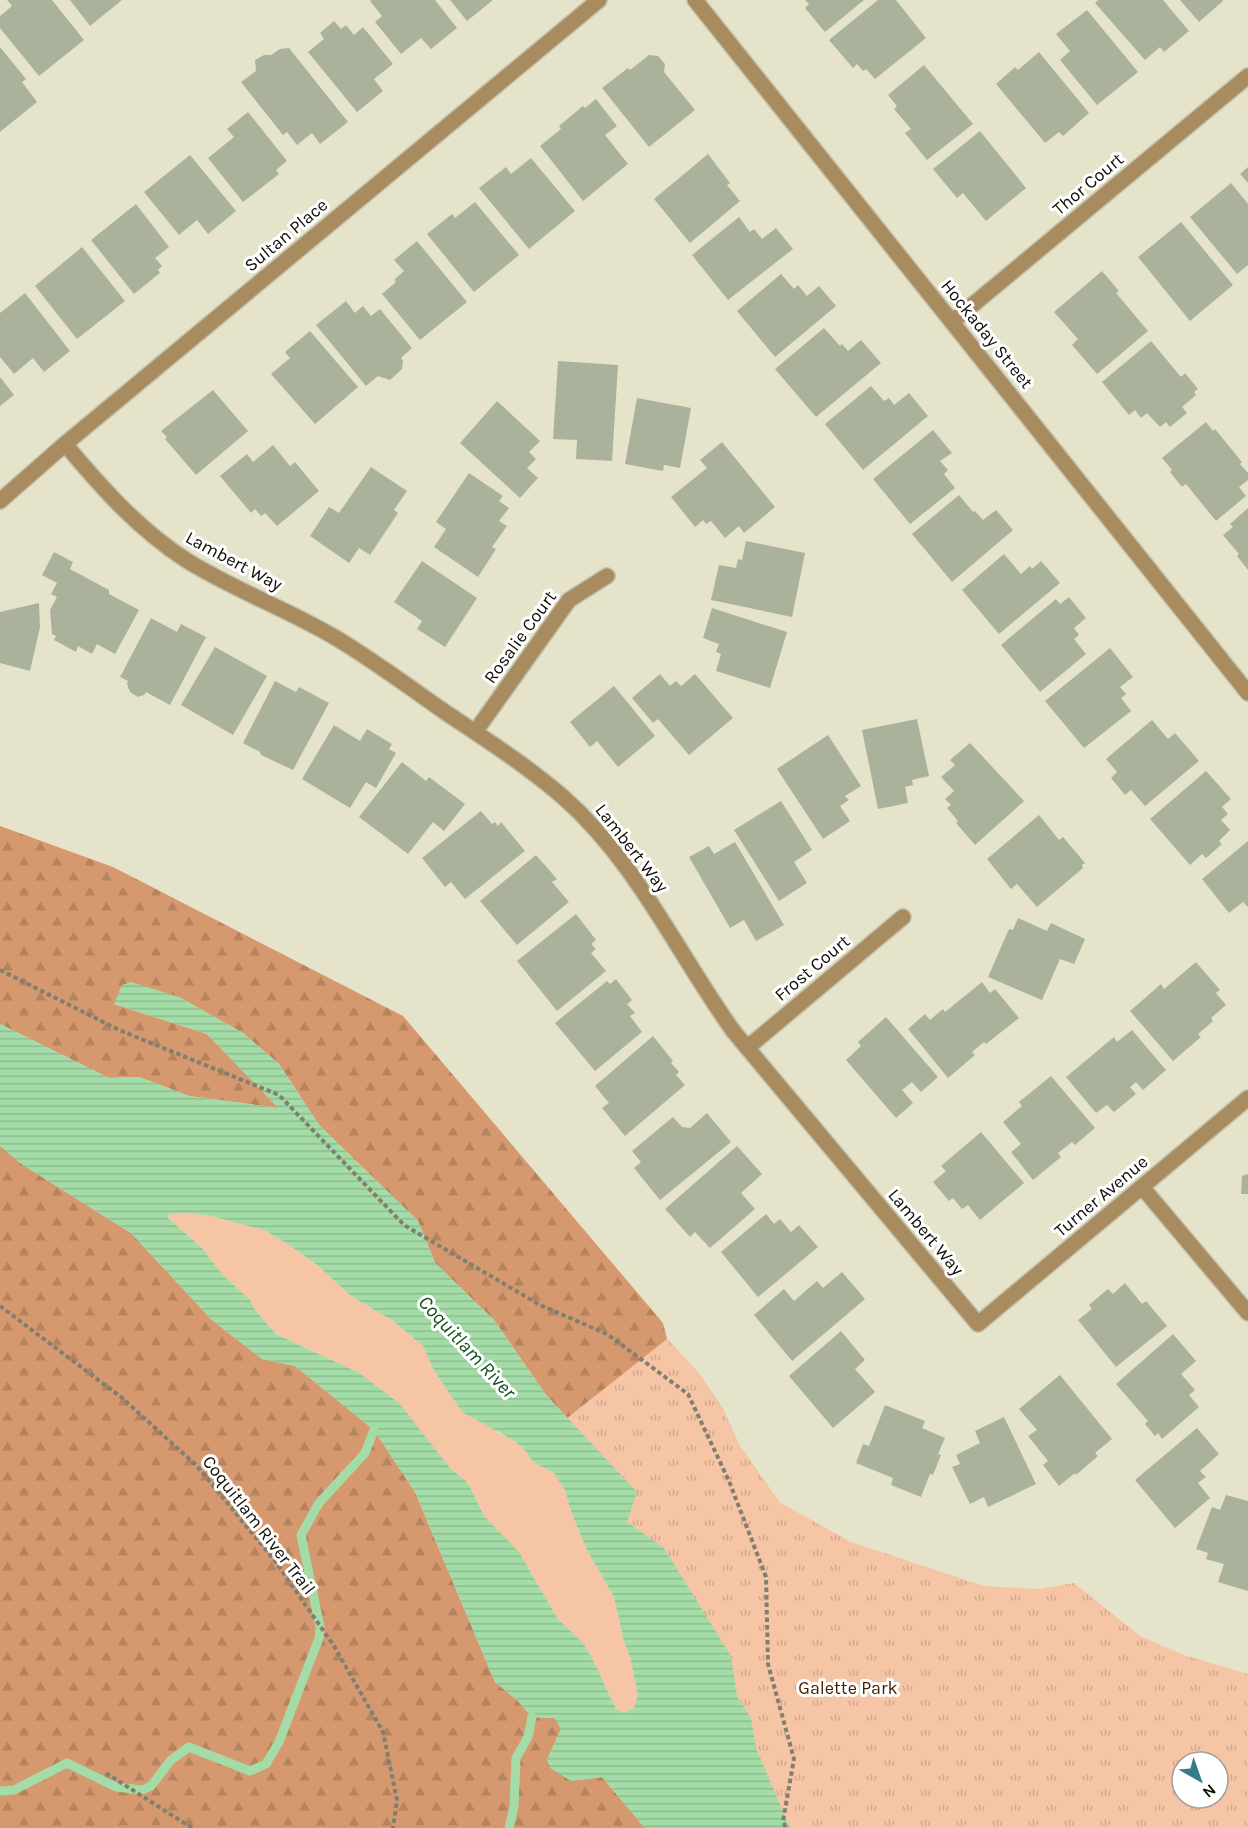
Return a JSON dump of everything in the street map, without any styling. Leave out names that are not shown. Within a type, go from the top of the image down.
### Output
[{"type":"street","name":"Sultan Place","points":[[0,501],[65,444],[599,0]]},
{"type":"street","name":"Hockaday Street","points":[[694,0],[1246,688]]},
{"type":"street","name":"Thor Court","points":[[952,322],[1248,76]]},
{"type":"street","name":"Lambert Way","points":[[65,444],[113,499],[149,533],[169,548],[205,571],[337,638],[475,732],[562,796],[606,841],[652,904],[709,997],[747,1048],[978,1324]]},
{"type":"street","name":"Rosalie Court","points":[[475,732],[569,600],[607,576]]},
{"type":"street","name":"Frost Court","points":[[747,1048],[903,917]]},
{"type":"street","name":"Turner Avenue","points":[[978,1324],[1248,1098]]},
{"type":"street","points":[[1142,1187],[1248,1313]]},
{"type":"path","points":[[0,970],[119,1030],[279,1095],[404,1225],[540,1305],[607,1334],[688,1394],[729,1481],[766,1577],[768,1664],[794,1759],[783,1821],[786,1828]]},
{"type":"path","name":"Coquitlam River Trail","points":[[0,1306],[121,1396],[197,1466],[275,1561],[334,1646],[383,1732],[396,1800],[393,1828]]},
{"type":"path","points":[[106,1773],[192,1828]]},
{"type":"green space","points":[[0,826],[113,867],[403,1016],[663,1323],[667,1339],[700,1375],[723,1409],[739,1445],[779,1502],[637,1492],[546,1395],[494,1320],[435,1263],[418,1221],[319,1125],[279,1064],[243,1033],[179,997],[114,1004],[207,1034],[279,1108],[189,1096],[139,1077],[109,1078],[0,1024]]},
{"type":"green space","points":[[0,1146],[23,1165],[131,1233],[212,1320],[262,1359],[295,1366],[374,1430],[415,1492],[495,1682],[517,1700],[532,1717],[555,1718],[561,1729],[547,1760],[571,1781],[602,1777],[645,1828],[0,1828]]},
{"type":"green space","points":[[187,1213],[211,1216],[264,1230],[288,1244],[316,1264],[351,1296],[393,1321],[423,1346],[434,1370],[498,1433],[513,1440],[525,1450],[533,1462],[554,1473],[566,1492],[570,1509],[586,1548],[614,1597],[638,1695],[634,1708],[624,1713],[616,1709],[584,1644],[557,1618],[519,1552],[484,1516],[465,1480],[450,1468],[359,1373],[276,1334],[255,1310],[250,1300],[223,1275],[201,1247],[168,1218],[169,1214]]},
{"type":"green space","name":"Galette Park","points":[[667,1339],[700,1375],[723,1409],[739,1445],[779,1502],[851,1542],[984,1586],[1039,1589],[1074,1583],[1140,1636],[1184,1655],[1248,1674],[1248,1828],[727,1828],[566,1419]]},
{"type":"water","name":"Coquitlam River","points":[[131,982],[179,997],[243,1033],[279,1064],[319,1125],[418,1221],[435,1263],[494,1320],[546,1395],[637,1492],[627,1522],[664,1548],[731,1656],[737,1696],[751,1718],[756,1748],[790,1828],[645,1828],[602,1777],[571,1781],[550,1768],[547,1760],[561,1729],[555,1718],[532,1717],[517,1700],[495,1682],[415,1492],[374,1430],[295,1366],[262,1359],[212,1320],[131,1233],[23,1165],[0,1146],[0,1024],[109,1078],[139,1077],[189,1096],[278,1108],[207,1034],[114,1004],[122,985]],"holes":[[[187,1213],[211,1216],[264,1230],[316,1264],[351,1296],[393,1321],[423,1346],[434,1370],[462,1412],[513,1440],[525,1450],[533,1462],[554,1473],[566,1492],[570,1509],[586,1548],[614,1597],[638,1695],[634,1708],[624,1713],[616,1709],[584,1644],[557,1618],[519,1552],[484,1516],[465,1480],[450,1468],[399,1403],[359,1373],[276,1334],[255,1310],[250,1300],[223,1275],[201,1247],[168,1218],[169,1214]]]},
{"type":"building","points":[[7,0],[52,0],[84,40],[39,76],[0,28],[0,16],[12,6]]},
{"type":"building","points":[[70,0],[122,0],[90,26]]},
{"type":"building","points":[[435,0],[457,28],[431,49],[421,38],[401,54],[375,22],[382,16],[370,1]]},
{"type":"building","points":[[450,0],[493,0],[467,21]]},
{"type":"building","points":[[805,0],[864,0],[825,32],[805,8],[809,4]]},
{"type":"building","points":[[878,0],[896,0],[926,38],[875,79],[866,69],[863,71],[857,64],[853,68],[829,40]]},
{"type":"building","points":[[1098,0],[1163,0],[1189,31],[1164,52],[1160,47],[1145,60],[1095,3]]},
{"type":"building","points":[[1180,0],[1222,0],[1223,1],[1199,22]]},
{"type":"building","points":[[1087,10],[1138,72],[1097,105],[1060,60],[1070,51],[1056,34]]},
{"type":"building","points":[[334,21],[341,29],[346,25],[354,35],[363,27],[393,64],[374,79],[383,91],[357,112],[308,52],[324,39],[320,33]]},
{"type":"building","points":[[0,47],[26,79],[22,82],[37,102],[0,132]]},
{"type":"building","points":[[289,48],[348,122],[320,144],[312,133],[297,145],[287,132],[283,135],[241,82],[256,71],[255,60],[264,55],[271,55],[280,49]]},
{"type":"building","points":[[1039,52],[1089,113],[1063,136],[1059,132],[1045,143],[996,84],[1015,67],[1018,70]]},
{"type":"building","points":[[649,55],[658,56],[665,64],[664,72],[695,110],[649,147],[602,88]]},
{"type":"building","points":[[924,65],[973,124],[927,160],[905,133],[911,129],[894,109],[897,106],[888,95]]},
{"type":"building","points":[[596,99],[617,126],[605,135],[628,164],[583,201],[540,146],[561,129],[559,126],[583,106],[585,108]]},
{"type":"building","points":[[248,112],[287,161],[276,170],[279,174],[243,202],[208,158],[234,137],[227,129]]},
{"type":"building","points":[[980,131],[1026,188],[986,221],[963,193],[957,198],[933,169]]},
{"type":"building","points":[[708,154],[730,183],[727,185],[740,201],[690,243],[654,199]]},
{"type":"building","points":[[190,155],[236,211],[208,234],[197,220],[179,235],[144,192]]},
{"type":"building","points":[[531,158],[575,211],[529,249],[479,188],[506,167],[511,174]]},
{"type":"building","points":[[1248,167],[1248,183],[1240,174]]},
{"type":"building","points":[[1231,183],[1248,204],[1248,265],[1237,274],[1190,217]]},
{"type":"building","points":[[475,202],[519,255],[474,292],[427,234],[452,214],[455,218]]},
{"type":"building","points":[[136,204],[169,247],[155,258],[162,266],[158,270],[160,273],[134,294],[91,240]]},
{"type":"building","points":[[739,217],[750,232],[754,229],[762,239],[776,228],[793,249],[728,300],[692,255]]},
{"type":"building","points":[[1181,222],[1233,285],[1190,321],[1138,257]]},
{"type":"building","points":[[417,241],[467,302],[420,340],[382,294],[396,282],[394,280],[404,271],[394,260]]},
{"type":"building","points":[[82,247],[125,301],[77,339],[35,286]]},
{"type":"building","points":[[1102,271],[1119,291],[1116,293],[1148,331],[1097,374],[1072,345],[1078,339],[1054,312]]},
{"type":"building","points":[[781,274],[794,289],[798,285],[807,296],[819,286],[836,306],[775,357],[737,311]]},
{"type":"building","points":[[25,293],[70,351],[44,372],[33,358],[14,374],[0,357],[0,313]]},
{"type":"building","points":[[346,301],[355,313],[363,306],[371,316],[380,309],[412,348],[401,358],[402,369],[390,380],[378,376],[366,386],[316,325]]},
{"type":"building","points":[[824,328],[840,346],[842,344],[848,351],[861,340],[881,363],[816,417],[775,369]]},
{"type":"building","points":[[310,331],[358,387],[315,424],[271,374],[290,358],[285,352]]},
{"type":"building","points":[[1151,341],[1181,377],[1185,373],[1198,389],[1194,392],[1196,395],[1182,407],[1187,413],[1170,427],[1166,422],[1160,427],[1147,413],[1141,418],[1135,410],[1129,415],[1102,382]]},
{"type":"building","points":[[558,361],[618,365],[612,461],[576,459],[577,440],[553,439]]},
{"type":"building","points":[[0,377],[14,395],[0,406]]},
{"type":"building","points":[[871,386],[884,401],[889,398],[894,405],[909,393],[928,416],[863,470],[825,424]]},
{"type":"building","points":[[213,390],[248,431],[196,475],[165,439],[167,437],[161,431]]},
{"type":"building","points":[[637,398],[691,408],[680,468],[664,465],[663,471],[625,464]]},
{"type":"building","points":[[497,401],[540,441],[529,452],[536,459],[527,468],[538,478],[520,498],[460,443]]},
{"type":"building","points":[[1206,422],[1213,431],[1215,429],[1242,462],[1240,464],[1248,473],[1248,480],[1239,487],[1246,496],[1216,521],[1186,484],[1182,487],[1162,458]]},
{"type":"building","points":[[933,430],[952,453],[940,461],[948,470],[944,474],[955,488],[910,524],[873,479]]},
{"type":"building","points":[[722,442],[775,507],[744,533],[739,526],[725,538],[711,521],[706,524],[703,520],[695,527],[671,497],[707,468],[700,460]]},
{"type":"building","points":[[273,445],[290,466],[295,462],[319,491],[277,526],[265,513],[261,516],[255,509],[251,513],[220,476],[247,454],[253,462]]},
{"type":"building","points":[[371,467],[407,491],[394,510],[398,513],[370,555],[359,548],[349,563],[310,536],[329,507],[339,513]]},
{"type":"building","points":[[469,473],[503,496],[499,501],[509,508],[499,521],[507,526],[492,547],[496,549],[478,577],[434,547],[446,529],[436,522]]},
{"type":"building","points":[[959,495],[983,520],[996,510],[1013,530],[952,582],[912,534]]},
{"type":"building","points":[[1248,508],[1248,570],[1237,556],[1239,554],[1223,535],[1233,527],[1230,524]]},
{"type":"building","points":[[746,541],[805,553],[792,617],[711,600],[719,565],[736,568],[738,559],[742,560]]},
{"type":"building","points":[[54,552],[73,562],[70,569],[109,590],[109,594],[139,610],[115,654],[97,644],[92,654],[78,646],[76,652],[54,640],[56,636],[52,634],[50,610],[57,597],[51,594],[57,583],[42,575]]},
{"type":"building","points":[[1004,554],[1021,574],[1030,566],[1032,569],[1041,561],[1060,583],[999,634],[962,590]]},
{"type":"building","points":[[422,561],[477,598],[445,647],[417,629],[422,621],[394,602]]},
{"type":"building","points":[[1069,597],[1086,618],[1074,628],[1079,635],[1074,639],[1086,654],[1040,692],[1001,645],[1056,599],[1060,604]]},
{"type":"building","points":[[39,603],[40,627],[30,671],[0,663],[0,612]]},
{"type":"building","points":[[712,608],[787,632],[770,688],[716,671],[721,654],[716,652],[719,644],[703,638]]},
{"type":"building","points":[[151,618],[177,632],[181,624],[206,637],[170,705],[146,692],[138,697],[130,692],[128,681],[120,677]]},
{"type":"building","points":[[215,647],[267,676],[233,735],[181,705]]},
{"type":"building","points":[[1110,648],[1133,677],[1120,687],[1126,694],[1121,698],[1131,711],[1084,748],[1045,701]]},
{"type":"building","points":[[660,674],[670,686],[676,681],[681,686],[695,674],[733,718],[689,755],[658,719],[653,723],[632,698]]},
{"type":"building","points":[[275,681],[296,692],[299,687],[329,703],[293,770],[261,755],[260,752],[243,743]]},
{"type":"building","points":[[614,686],[655,736],[618,767],[597,741],[590,747],[570,722]]},
{"type":"building","points":[[917,719],[929,776],[912,780],[913,785],[905,787],[908,803],[878,809],[862,730]]},
{"type":"building","points":[[1152,720],[1168,739],[1175,733],[1199,761],[1145,806],[1131,790],[1125,795],[1111,778],[1117,772],[1106,759]]},
{"type":"building","points":[[334,725],[360,741],[367,729],[392,744],[389,749],[396,753],[376,788],[366,782],[350,808],[302,779]]},
{"type":"building","points":[[828,735],[861,786],[845,796],[849,800],[840,806],[850,821],[823,839],[777,769]]},
{"type":"building","points":[[970,743],[1024,801],[975,845],[956,823],[958,821],[947,808],[951,805],[945,799],[954,791],[941,777],[955,765],[950,760]]},
{"type":"building","points":[[402,762],[426,781],[429,777],[465,804],[444,831],[433,822],[408,854],[359,817]]},
{"type":"building","points":[[1206,771],[1231,799],[1222,807],[1228,814],[1221,820],[1230,830],[1219,841],[1222,844],[1206,858],[1202,854],[1190,865],[1150,819]]},
{"type":"building","points":[[781,801],[812,850],[794,862],[807,883],[779,901],[734,830]]},
{"type":"building","points":[[481,811],[492,824],[495,822],[498,826],[501,822],[525,851],[465,899],[451,882],[445,887],[422,858]]},
{"type":"building","points":[[1039,815],[1059,840],[1063,837],[1085,863],[1082,865],[1083,868],[1037,907],[1017,884],[1011,889],[987,859]]},
{"type":"building","points":[[1248,841],[1248,907],[1243,902],[1229,913],[1202,879]]},
{"type":"building","points":[[735,842],[784,925],[756,941],[744,920],[730,928],[689,857],[709,846],[714,854]]},
{"type":"building","points":[[536,855],[557,879],[552,882],[569,902],[517,945],[480,901]]},
{"type":"building","points":[[576,914],[596,940],[591,944],[596,949],[591,953],[606,971],[557,1011],[517,961]]},
{"type":"building","points":[[1018,918],[1047,931],[1051,923],[1085,939],[1074,964],[1060,959],[1042,1000],[988,977],[1009,929],[1013,930]]},
{"type":"building","points":[[1196,962],[1220,990],[1216,993],[1226,1005],[1198,1034],[1201,1037],[1173,1061],[1130,1011],[1161,984],[1164,989]]},
{"type":"building","points":[[616,979],[632,1000],[627,1004],[635,1013],[630,1016],[642,1032],[595,1071],[555,1023],[607,981],[610,984]]},
{"type":"building","points":[[982,982],[990,993],[995,989],[1019,1018],[972,1052],[975,1055],[948,1078],[908,1029],[925,1014],[930,1020],[943,1009],[945,1012]]},
{"type":"building","points":[[886,1017],[938,1077],[921,1092],[912,1082],[902,1090],[913,1103],[896,1118],[846,1060],[861,1046],[858,1042]]},
{"type":"building","points":[[1132,1030],[1166,1070],[1143,1090],[1136,1082],[1130,1087],[1136,1094],[1114,1112],[1107,1105],[1096,1113],[1066,1077],[1114,1037],[1117,1042]]},
{"type":"building","points":[[653,1036],[673,1061],[671,1063],[679,1072],[676,1075],[685,1085],[625,1136],[602,1108],[609,1103],[595,1086]]},
{"type":"building","points":[[1051,1076],[1095,1128],[1075,1145],[1072,1142],[1058,1153],[1061,1157],[1033,1180],[1011,1152],[1021,1144],[1003,1122],[1022,1106],[1019,1102]]},
{"type":"building","points":[[707,1113],[731,1142],[660,1200],[634,1168],[641,1162],[632,1151],[673,1117],[682,1127],[690,1128]]},
{"type":"building","points":[[981,1132],[1024,1183],[980,1220],[968,1205],[962,1209],[953,1198],[949,1201],[933,1182],[946,1171],[941,1166]]},
{"type":"building","points":[[737,1146],[762,1174],[741,1193],[755,1209],[710,1248],[695,1232],[690,1237],[665,1209]]},
{"type":"building","points":[[1248,1174],[1248,1194],[1241,1194],[1242,1176]]},
{"type":"building","points":[[766,1214],[774,1224],[780,1219],[791,1232],[799,1225],[818,1247],[758,1297],[721,1252]]},
{"type":"building","points":[[842,1272],[865,1299],[792,1361],[754,1315],[784,1289],[794,1301],[817,1281],[823,1288]]},
{"type":"building","points":[[1125,1283],[1142,1304],[1146,1301],[1167,1326],[1116,1367],[1078,1320],[1092,1309],[1089,1305],[1108,1289],[1113,1294]]},
{"type":"building","points":[[841,1331],[865,1360],[855,1369],[875,1392],[833,1428],[789,1376]]},
{"type":"building","points":[[1173,1334],[1196,1361],[1181,1374],[1195,1390],[1189,1395],[1199,1407],[1162,1439],[1158,1433],[1155,1436],[1145,1424],[1148,1421],[1116,1384]]},
{"type":"building","points":[[1060,1375],[1112,1439],[1095,1453],[1098,1456],[1059,1486],[1043,1465],[1048,1461],[1028,1436],[1037,1430],[1019,1409]]},
{"type":"building","points":[[885,1405],[925,1421],[922,1428],[945,1438],[933,1475],[930,1474],[921,1497],[891,1485],[893,1478],[856,1463],[863,1444],[869,1446]]},
{"type":"building","points":[[1004,1417],[1036,1484],[988,1507],[984,1497],[970,1504],[952,1467],[960,1464],[956,1455],[980,1443],[975,1431]]},
{"type":"building","points":[[1197,1428],[1219,1454],[1200,1471],[1206,1477],[1198,1483],[1210,1498],[1175,1528],[1135,1480]]},
{"type":"building","points":[[1226,1495],[1248,1501],[1248,1591],[1218,1582],[1224,1564],[1206,1559],[1208,1553],[1196,1549],[1212,1507],[1220,1510]]},
{"type":"waterway","points":[[0,1791],[14,1790],[67,1763],[116,1787],[142,1790],[151,1786],[171,1760],[189,1747],[250,1771],[266,1764],[279,1742],[319,1638],[320,1627],[301,1535],[319,1503],[365,1453],[374,1430]]},
{"type":"waterway","points":[[509,1828],[514,1807],[516,1758],[528,1737],[532,1717]]}]
